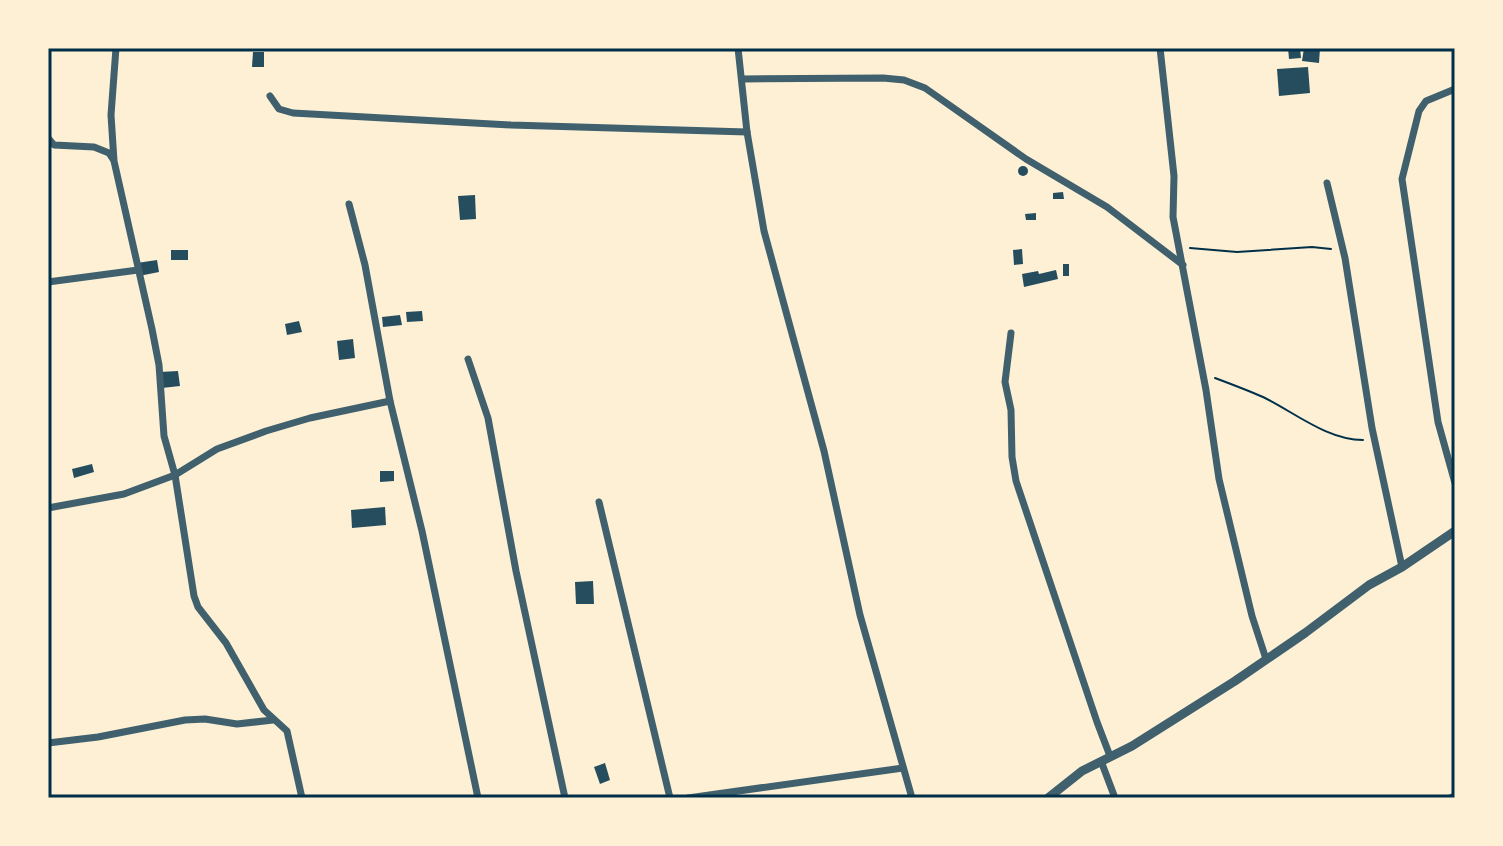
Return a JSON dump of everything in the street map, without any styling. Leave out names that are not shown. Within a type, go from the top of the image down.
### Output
[{"type":"street","points":[[116,48],[111,115],[114,161],[159,365],[164,436],[175,475],[198,607],[226,643],[264,710],[287,731],[302,798]]},
{"type":"street","points":[[738,48],[747,132],[764,231],[824,451],[860,615],[912,798]]},
{"type":"street","points":[[1160,48],[1174,176],[1173,217],[1227,517],[1266,659]]},
{"type":"street","points":[[742,79],[883,78],[904,80],[925,88],[1026,159],[1107,207],[1184,265]]},
{"type":"street","points":[[1455,89],[1426,101],[1419,111],[1402,179],[1438,422],[1455,483]]},
{"type":"street","points":[[270,96],[279,109],[293,113],[747,132]]},
{"type":"street","points":[[48,138],[54,145],[102,149],[114,161]]},
{"type":"street","points":[[1327,183],[1344,251],[1375,440],[1402,567]]},
{"type":"street","points":[[349,204],[365,265],[390,401],[422,531],[478,798]]},
{"type":"street","points":[[48,282],[138,270]]},
{"type":"street","points":[[1011,333],[1005,382],[1011,410],[1016,481],[1097,722],[1115,798]]},
{"type":"street","points":[[468,359],[488,418],[516,571],[565,798]]},
{"type":"street","points":[[48,508],[124,494],[175,475],[217,449],[266,431],[390,401]]},
{"type":"street","points":[[599,502],[670,798]]},
{"type":"street","points":[[1048,798],[1082,771],[1145,738],[1305,633],[1369,585],[1455,531]]},
{"type":"street","points":[[48,743],[185,720],[205,719],[237,724],[273,720]]},
{"type":"street","points":[[688,798],[903,768]]},
{"type":"path","points":[[1180,247],[1237,252],[1312,247],[1344,251]]},
{"type":"path","points":[[1203,373],[1260,396],[1344,438],[1375,440]]},
{"type":"building","points":[[1288,48],[1300,48],[1301,58],[1289,59]]},
{"type":"building","points":[[1304,48],[1320,48],[1319,63],[1302,61]]},
{"type":"building","points":[[253,52],[264,52],[264,67],[252,67]]},
{"type":"building","points":[[1308,67],[1310,93],[1279,96],[1277,69]]},
{"type":"building","points":[[1023,166],[1028,171],[1023,176],[1018,171]]},
{"type":"building","points":[[1063,192],[1064,199],[1053,199],[1053,193]]},
{"type":"building","points":[[475,195],[476,219],[460,220],[458,196]]},
{"type":"building","points":[[1036,213],[1036,220],[1026,220],[1025,214]]},
{"type":"building","points":[[1022,249],[1023,264],[1014,265],[1013,250]]},
{"type":"building","points":[[171,250],[188,250],[188,260],[171,260]]},
{"type":"building","points":[[157,260],[159,272],[139,276],[137,263]]},
{"type":"building","points":[[1063,264],[1069,264],[1069,276],[1063,276]]},
{"type":"building","points":[[1056,270],[1058,279],[1024,287],[1022,274]]},
{"type":"building","points":[[422,311],[423,321],[407,322],[406,312]]},
{"type":"building","points":[[400,315],[402,325],[383,327],[382,317]]},
{"type":"building","points":[[299,321],[302,332],[287,335],[285,324]]},
{"type":"building","points":[[353,339],[355,358],[339,360],[337,341]]},
{"type":"building","points":[[178,371],[180,386],[162,388],[160,372]]},
{"type":"building","points":[[92,464],[94,472],[74,478],[72,469]]},
{"type":"building","points":[[380,471],[394,471],[394,481],[380,482]]},
{"type":"building","points":[[385,507],[386,525],[352,528],[351,510]]},
{"type":"building","points":[[593,581],[594,604],[576,604],[575,582]]},
{"type":"building","points":[[605,763],[610,780],[600,784],[594,767]]}]
